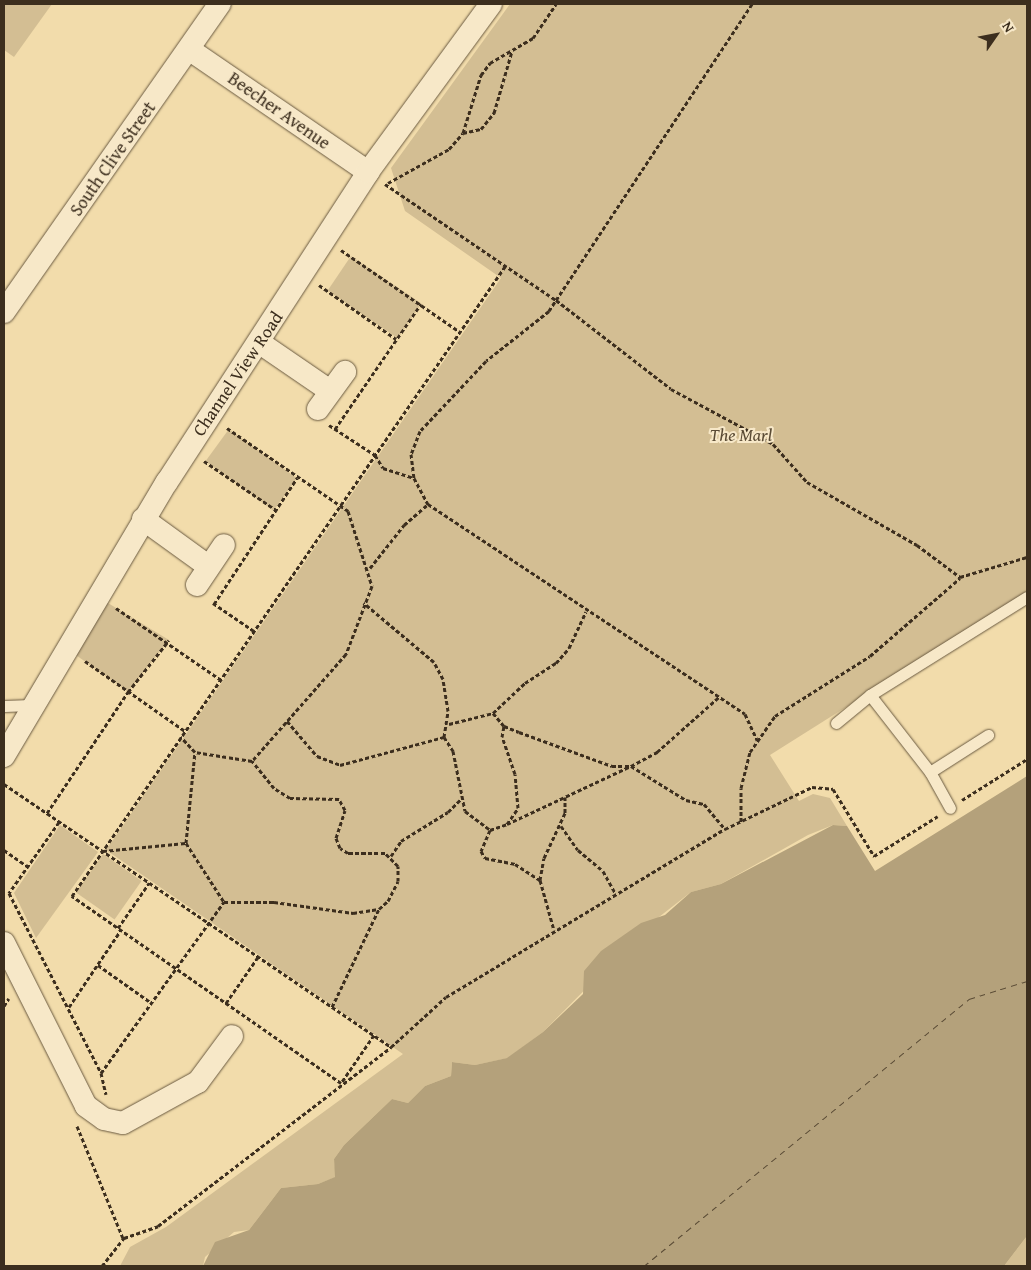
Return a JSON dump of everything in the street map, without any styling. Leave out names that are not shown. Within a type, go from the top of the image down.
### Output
[{"type":"street","name":"South Clive Street","points":[[4,312],[190,50],[220,4]]},
{"type":"street","name":"Channel View Road","points":[[4,756],[32,705],[143,519],[326,240],[376,178],[491,4]]},
{"type":"street","name":"Beecher Avenue","points":[[190,50],[376,178]]},
{"type":"street","points":[[260,343],[330,391]]},
{"type":"street","points":[[318,409],[345,372]]},
{"type":"street","points":[[143,519],[202,575],[224,545]]},
{"type":"street","points":[[4,943],[86,1106],[104,1119],[123,1123],[198,1082],[232,1036]]},
{"type":"lane","points":[[836,723],[870,695],[1027,597]]},
{"type":"lane","points":[[870,695],[930,772],[950,808]]},
{"type":"lane","points":[[4,706],[32,705]]},
{"type":"lane","points":[[930,772],[988,735]]},
{"type":"path","points":[[463,133],[481,75],[490,63],[533,38],[556,4]]},
{"type":"path","points":[[752,4],[556,300],[536,325],[486,361],[420,431],[412,454],[414,478],[428,504],[586,612],[745,714],[757,740]]},
{"type":"path","points":[[376,178],[436,158],[463,133],[481,128],[494,113],[512,51]]},
{"type":"path","points":[[376,178],[556,300],[671,389],[772,444],[806,482],[917,545],[960,577]]},
{"type":"path","points":[[326,240],[460,332]]},
{"type":"path","points":[[374,1035],[341,1083],[72,896],[506,265]]},
{"type":"path","points":[[304,275],[396,339]]},
{"type":"path","points":[[335,429],[421,304]]},
{"type":"path","points":[[318,409],[321,420],[375,456],[383,468],[414,478]]},
{"type":"path","points":[[210,416],[297,478],[348,511],[370,568],[372,586],[346,654],[286,721],[277,738],[252,761]]},
{"type":"path","points":[[188,450],[276,510]]},
{"type":"path","points":[[214,604],[297,478]]},
{"type":"path","points":[[370,568],[404,525],[428,504]]},
{"type":"path","points":[[741,822],[741,788],[757,740],[775,716],[870,656],[960,577],[1027,557]]},
{"type":"path","points":[[202,575],[214,604],[254,631]]},
{"type":"path","points":[[98,597],[169,640],[221,680]]},
{"type":"path","points":[[364,603],[434,662],[443,679],[449,724],[444,737]]},
{"type":"path","points":[[449,724],[493,713],[569,648],[586,612]]},
{"type":"path","points":[[47,813],[128,692],[169,640]]},
{"type":"path","points":[[66,648],[185,731]]},
{"type":"path","points":[[540,880],[515,864],[484,858],[481,851],[490,830],[507,824],[632,766],[657,752],[719,697]]},
{"type":"path","points":[[493,713],[504,726],[612,766],[632,766],[686,800],[704,804],[725,830]]},
{"type":"path","points":[[286,721],[317,756],[340,765],[444,737]]},
{"type":"path","points":[[504,726],[502,737],[518,794],[518,808],[507,824]]},
{"type":"path","points":[[181,737],[195,752],[252,761],[274,788],[290,798],[339,799],[345,810],[336,838],[340,848],[348,854],[391,856]]},
{"type":"path","points":[[444,737],[453,751],[465,811],[490,830]]},
{"type":"path","points":[[195,752],[186,843],[224,902]]},
{"type":"path","points":[[102,1266],[124,1238],[158,1226],[391,1047],[446,998],[615,893],[725,830],[812,787],[833,789],[874,856],[1027,759]]},
{"type":"path","points":[[4,784],[391,1047]]},
{"type":"path","points":[[554,930],[540,880],[544,858],[561,826],[565,797]]},
{"type":"path","points":[[391,856],[401,842],[448,812],[462,798]]},
{"type":"path","points":[[59,822],[9,892],[101,1073],[207,922],[224,902],[266,901],[353,913],[379,909]]},
{"type":"path","points":[[561,826],[578,850],[603,871],[615,893]]},
{"type":"path","points":[[103,850],[186,843]]},
{"type":"path","points":[[4,850],[28,867]]},
{"type":"path","points":[[332,1007],[379,909],[398,881],[398,866],[391,856]]},
{"type":"path","points":[[69,1007],[98,965],[149,883]]},
{"type":"path","points":[[226,1003],[258,957]]},
{"type":"path","points":[[98,965],[150,1002]]},
{"type":"path","points":[[86,1106],[74,1119],[124,1238]]},
{"type":"green space","points":[[4,4],[52,4],[14,57],[4,50]]},
{"type":"green space","name":"The Marl","points":[[510,4],[1027,4],[1027,593],[770,755],[799,801],[813,794],[830,798],[847,826],[833,825],[808,835],[721,884],[691,892],[650,924],[543,1032],[508,1058],[475,1065],[452,1062],[451,1076],[425,1086],[408,1103],[392,1099],[344,1145],[334,1159],[336,1177],[318,1184],[281,1188],[249,1230],[234,1232],[205,1257],[203,1266],[120,1266],[130,1247],[166,1227],[403,1054],[106,850],[501,278],[405,211],[391,168]]},
{"type":"green space","points":[[351,256],[421,304],[398,338],[328,291]]},
{"type":"green space","points":[[229,429],[297,478],[273,511],[205,461]]},
{"type":"green space","points":[[98,597],[169,640],[128,692],[66,648]]},
{"type":"green space","points":[[60,825],[98,852],[36,938],[14,893]]},
{"type":"green space","points":[[103,854],[142,881],[115,919],[76,893]]},
{"type":"green space","points":[[1027,1236],[1027,1266],[1004,1266]]},
{"type":"shaded area","points":[[1027,776],[1027,1236],[1004,1266],[203,1266],[215,1242],[249,1230],[281,1188],[318,1184],[335,1177],[334,1159],[344,1145],[392,1099],[408,1103],[425,1086],[451,1076],[452,1062],[475,1065],[507,1058],[543,1032],[583,994],[584,971],[601,951],[641,923],[665,915],[691,892],[721,884],[833,825],[847,826],[875,871]]},
{"type":"ferry route","points":[[644,1266],[969,999],[1027,981]]}]
